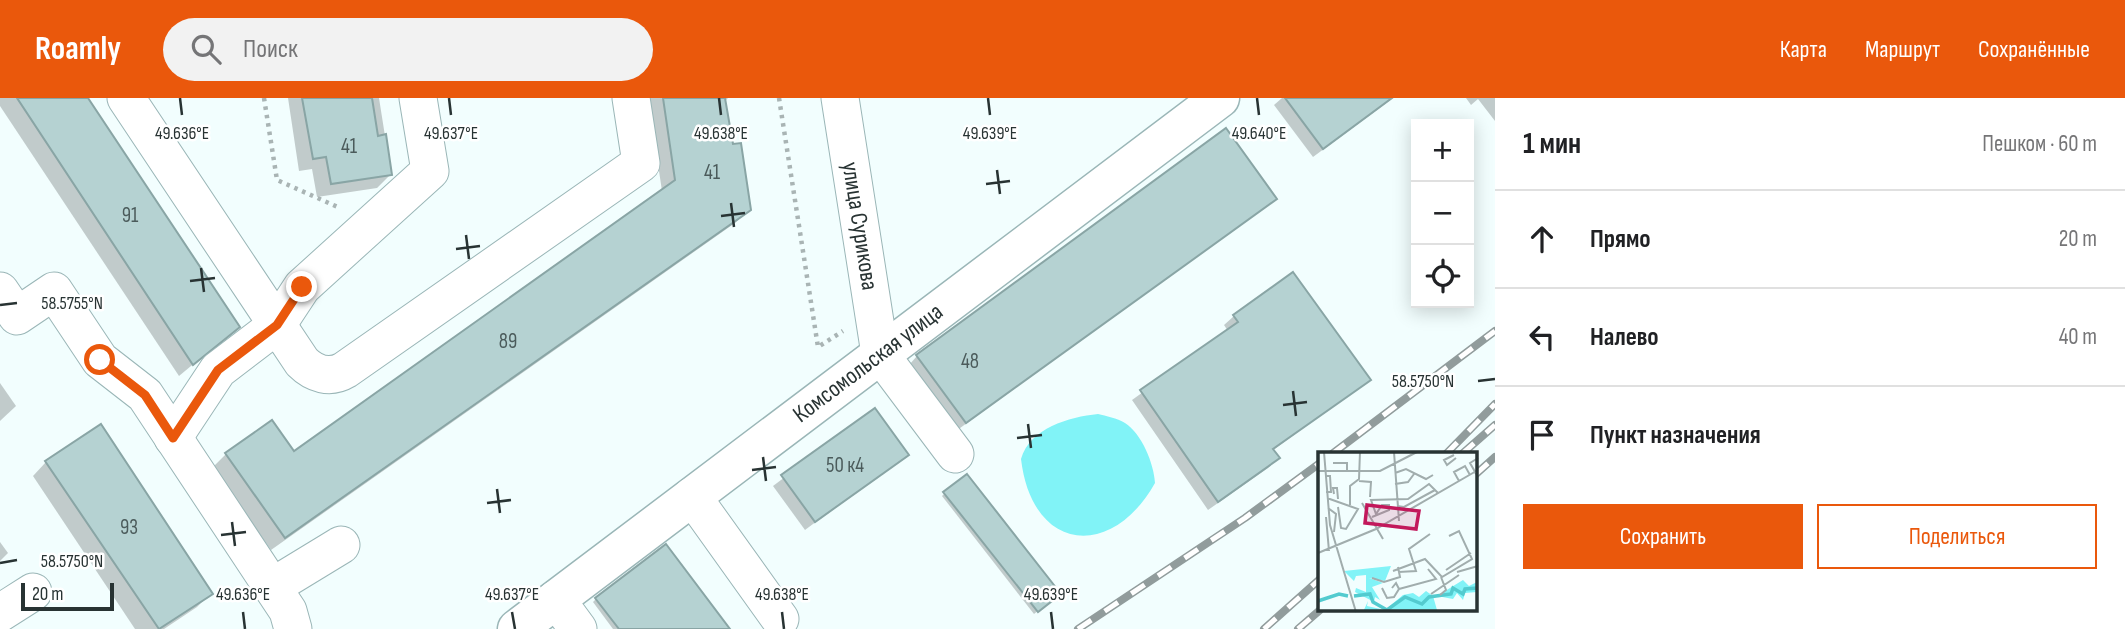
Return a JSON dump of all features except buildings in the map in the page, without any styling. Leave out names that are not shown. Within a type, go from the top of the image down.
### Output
[{"type":"main road","name":"Комсомольская улица","points":[[517,629],[567,614],[692,496],[1220,98]]},
{"type":"street","points":[[126,98],[277,325],[310,370],[330,374],[345,370],[641,163],[631,98]]},
{"type":"street","points":[[173,438],[218,370],[277,325],[302,287],[430,170],[418,98]]},
{"type":"street","name":"улица Сурикова","points":[[839,98],[880,354]]},
{"type":"street","points":[[0,291],[17,316],[54,291],[100,360],[145,395],[288,611],[293,629]]},
{"type":"street","points":[[880,354],[956,454]]},
{"type":"street","points":[[692,496],[780,619]]},
{"type":"street","points":[[272,587],[341,545]]},
{"type":"street","points":[[0,613],[33,592]]},
{"type":"path","points":[[264,98],[277,180],[373,223]]},
{"type":"path","points":[[779,98],[818,347],[873,312]]},
{"type":"shaded area","points":[[1098,414],[1122,421],[1137,434],[1150,459],[1155,483],[1137,508],[1117,525],[1096,534],[1076,535],[1057,528],[1040,513],[1028,490],[1021,459],[1033,439],[1052,426]]},
{"type":"railway","points":[[1335,452],[1495,331]]},
{"type":"railway","points":[[1448,452],[1495,404]]},
{"type":"railway","points":[[1464,452],[1495,425]]},
{"type":"railway","points":[[1478,472],[1495,457]]},
{"type":"railway","points":[[1078,629],[1245,518],[1318,464]]},
{"type":"railway","points":[[1264,629],[1318,581]]},
{"type":"railway","points":[[1298,629],[1318,612]]},
{"type":"route","points":[[100,360],[145,395],[173,438],[218,370],[277,325],[302,287]]}]
